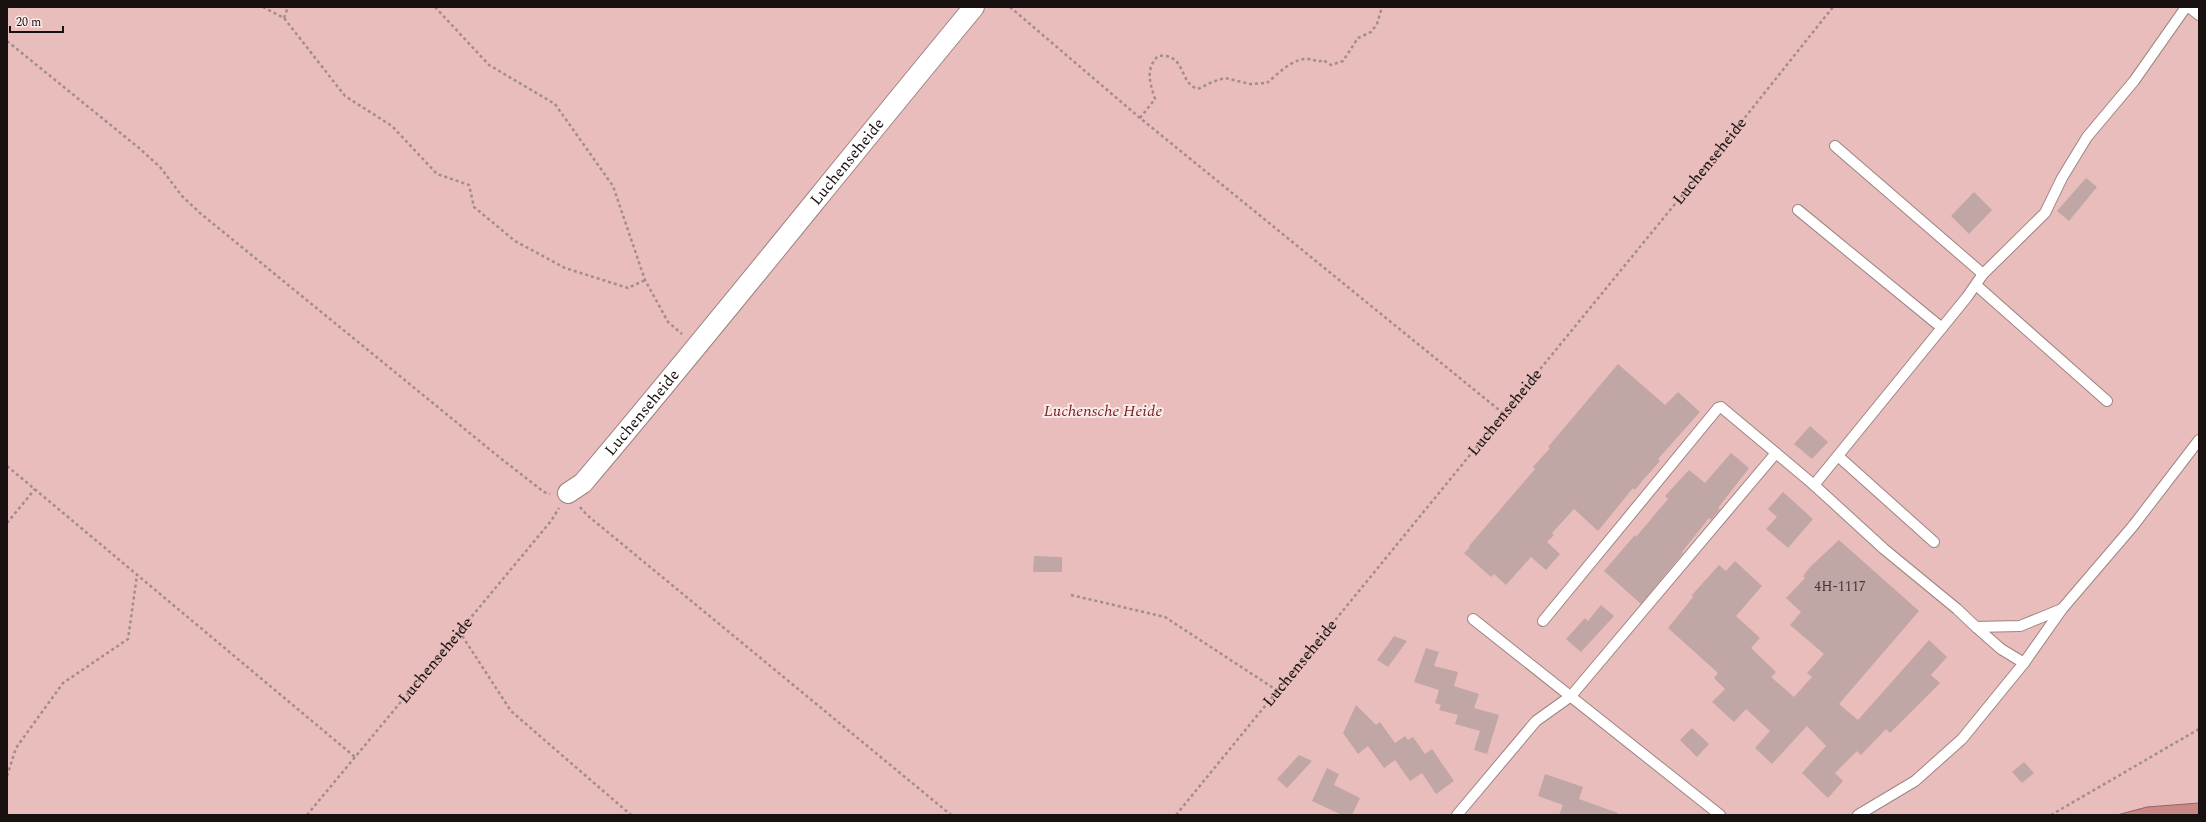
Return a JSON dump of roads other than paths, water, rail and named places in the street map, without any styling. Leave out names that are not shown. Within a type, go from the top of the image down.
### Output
[{"type":"street","name":"Luchenseheide","points":[[568,493],[583,483],[700,345],[886,113],[974,7]]},
{"type":"lane","points":[[1814,485],[1942,328],[1983,274],[2045,213],[2062,178],[2087,136],[2134,81],[2188,7],[2199,15]]},
{"type":"lane","points":[[1835,146],[1983,274]]},
{"type":"lane","points":[[1798,210],[1942,328]]},
{"type":"lane","points":[[1976,285],[2107,400]]},
{"type":"lane","points":[[1543,621],[1718,408],[1721,407],[1814,485],[1884,549],[1957,609],[2001,649],[2024,663]]},
{"type":"lane","points":[[1858,815],[1915,781],[1937,764],[1962,739],[2024,663],[2062,609],[2133,526],[2199,440]]},
{"type":"lane","points":[[1458,815],[1536,721],[1571,696],[1776,453]]},
{"type":"lane","points":[[1838,456],[1934,542]]},
{"type":"lane","points":[[1976,627],[2020,626],[2062,609]]},
{"type":"lane","points":[[1473,619],[1720,815]]},
{"type":"park label","name":"Luchensche Heide","points":[[1103,411]]}]
